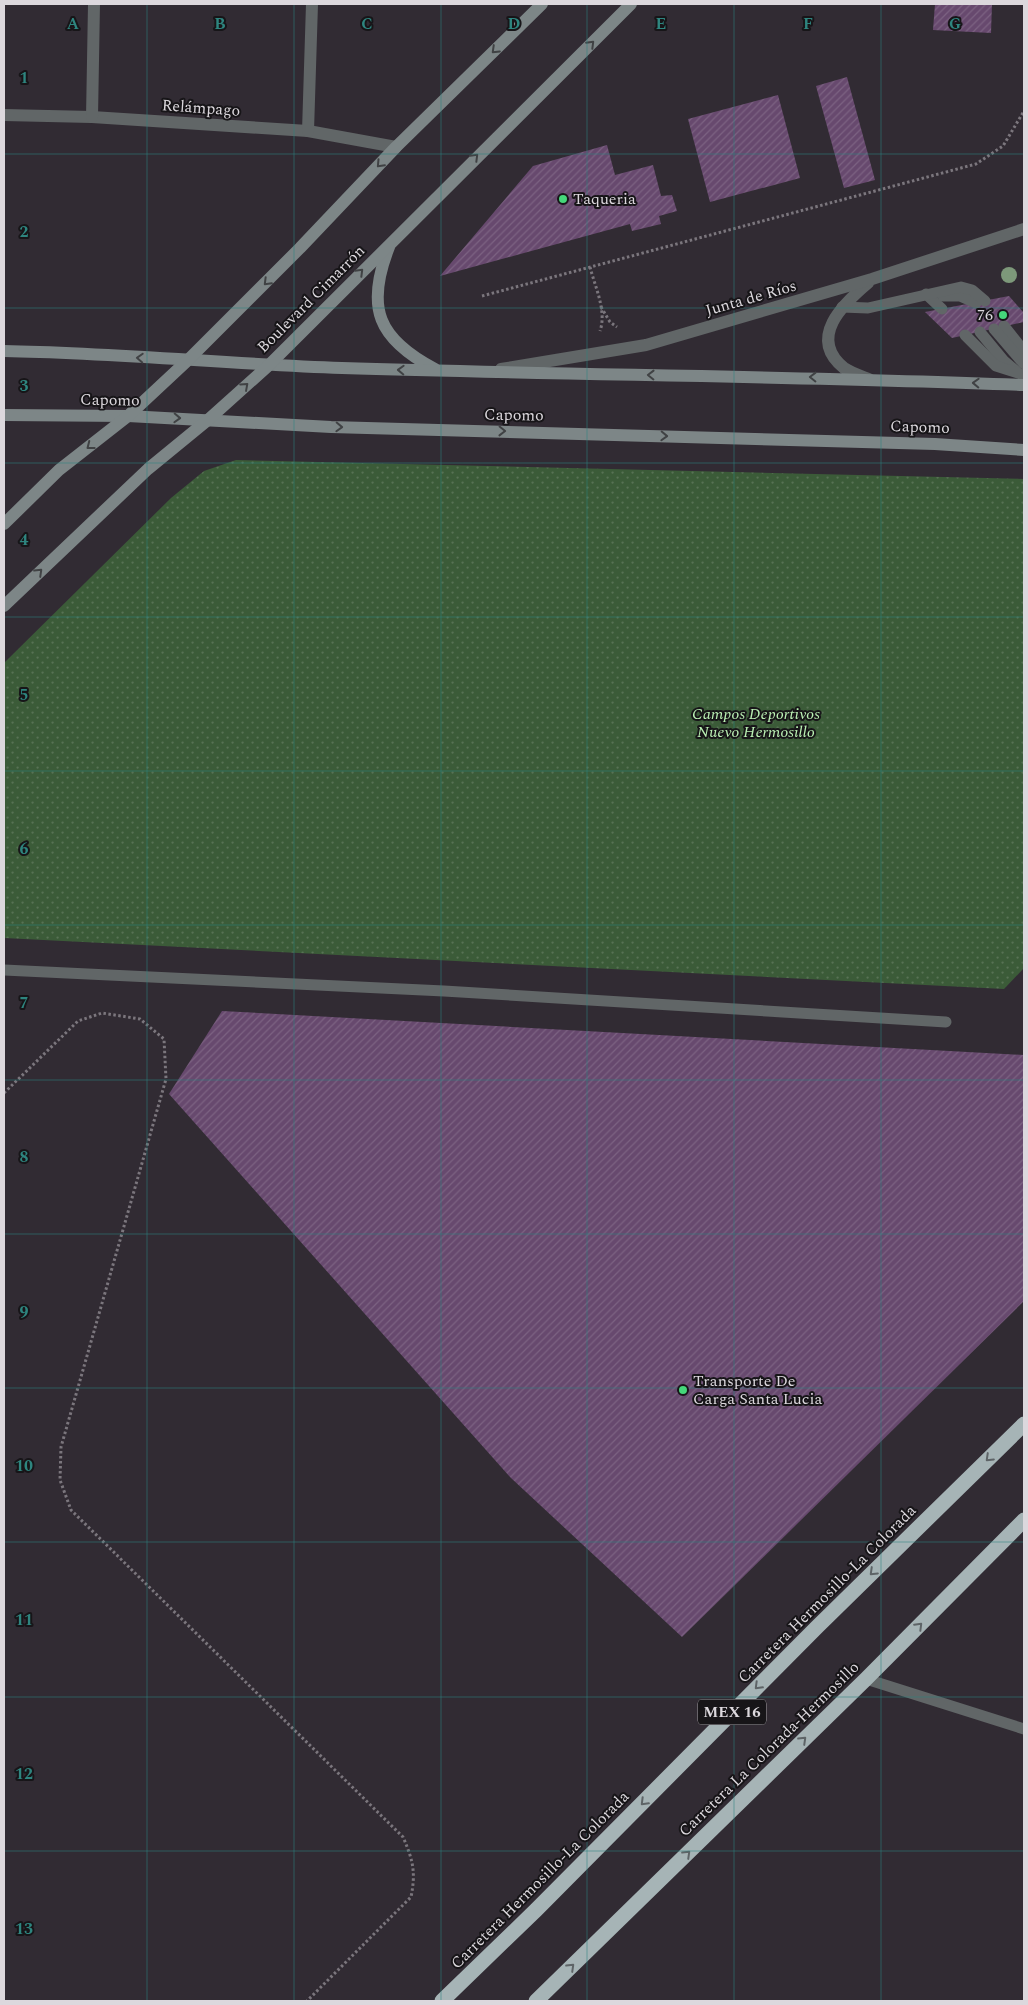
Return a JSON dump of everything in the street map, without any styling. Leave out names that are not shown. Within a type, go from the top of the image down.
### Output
[{"type":"highway","name":"Carretera Hermosillo-La Colorada","points":[[442,2001],[536,1910],[817,1627],[1024,1424]]},
{"type":"highway","name":"Carretera La Colorada-Hermosillo","points":[[536,2001],[866,1679],[1024,1520]]},
{"type":"main road","points":[[4,524],[60,470],[128,416],[188,360],[300,248],[396,147],[542,4]]},
{"type":"main road","name":"Boulevard Cimarrón","points":[[4,606],[148,469],[209,419],[268,366],[392,240],[631,4]]},
{"type":"main road","points":[[392,240],[381,269],[377,295],[381,321],[393,341],[412,357],[440,371]]},
{"type":"main road","points":[[4,351],[268,366],[869,379],[1024,385]]},
{"type":"main road","name":"Capomo","points":[[4,415],[128,416],[341,427],[935,444],[1024,450]]},
{"type":"street","points":[[92,117],[94,4]]},
{"type":"street","points":[[308,131],[312,4]]},
{"type":"street","name":"Relámpago","points":[[4,115],[92,117],[308,131],[396,147]]},
{"type":"street","name":"Junta de Ríos","points":[[480,372],[646,345],[872,279],[1024,229]]},
{"type":"street","points":[[869,379],[845,369],[832,356],[828,342],[830,325],[842,307],[872,279]]},
{"type":"lane","points":[[842,307],[868,308],[926,294],[961,287],[972,290],[980,302],[960,296],[926,294]]},
{"type":"lane","points":[[926,294],[942,309]]},
{"type":"lane","points":[[941,296],[958,306]]},
{"type":"lane","points":[[1024,350],[999,328],[1024,364]]},
{"type":"lane","points":[[980,332],[1004,361],[1014,370],[1024,375]]},
{"type":"lane","points":[[965,335],[996,366],[1024,375]]},
{"type":"lane","points":[[4,970],[444,991],[946,1022]]},
{"type":"lane","points":[[866,1679],[1024,1729]]},
{"type":"path","points":[[482,296],[976,164],[1003,146],[1024,111]]},
{"type":"path","points":[[590,267],[601,306],[602,325],[590,354]]},
{"type":"path","points":[[4,1093],[78,1021],[102,1013],[140,1019],[164,1039],[166,1079],[61,1447],[60,1480],[71,1510],[403,1837],[411,1855],[415,1877],[411,1897],[307,2001]]},
{"type":"green space","name":"Campos Deportivos Nuevo Hermosillo","points":[[236,460],[1024,479],[1024,968],[1004,989],[4,938],[4,663],[171,498],[204,471]]},
{"type":"building","points":[[935,4],[992,4],[991,33],[933,30]]},
{"type":"building","points":[[847,77],[875,180],[844,188],[816,86]]},
{"type":"building","points":[[778,95],[800,178],[710,202],[688,119]]},
{"type":"building","name":"Taqueria","points":[[607,145],[615,175],[653,165],[661,196],[672,195],[677,211],[659,216],[661,224],[632,231],[630,224],[440,276],[533,166]]},
{"type":"building","points":[[1009,296],[1024,313],[1024,322],[952,338],[925,312]]},
{"type":"building","name":"Transporte De Carga Santa Lucia","points":[[222,1011],[1024,1055],[1024,1301],[682,1637],[511,1478],[169,1094]]},
{"type":"place","name":"Taqueria","points":[[563,199]]},
{"type":"place","name":"76","points":[[1003,315]]},
{"type":"place","name":"Transporte De Carga Santa Lucia","points":[[683,1390]]}]
